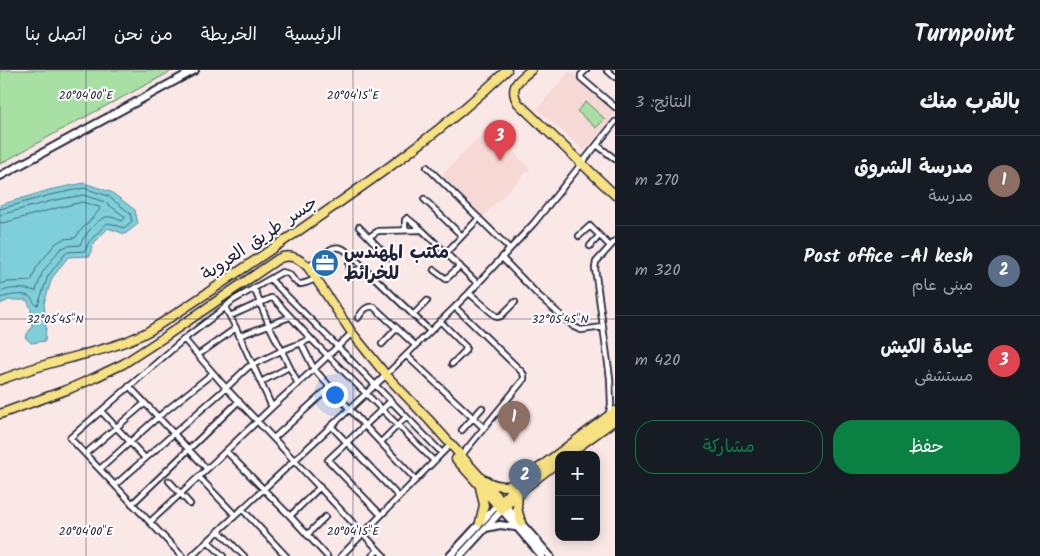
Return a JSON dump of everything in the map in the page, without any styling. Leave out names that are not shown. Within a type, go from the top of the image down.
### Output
[{"type":"highway","name":"جسر طريق العروبة","points":[[0,380],[42,366],[123,344],[158,326],[346,199],[390,167],[443,127],[507,70]]},
{"type":"highway","points":[[531,70],[515,84],[514,94],[518,103],[615,195]]},
{"type":"highway","points":[[0,414],[69,389],[116,367],[163,338],[278,259],[291,256],[308,267],[352,333],[386,375],[420,412],[446,448],[481,481],[502,486],[519,484]]},
{"type":"highway","points":[[501,506],[519,484],[615,411]]},
{"type":"highway","points":[[572,451],[615,420]]},
{"type":"highway","points":[[446,448],[461,456],[501,506]]},
{"type":"highway","points":[[501,506],[555,464]]},
{"type":"highway","points":[[481,481],[484,505],[481,526]]},
{"type":"highway","points":[[518,493],[519,525]]},
{"type":"main road","points":[[0,176],[195,70]]},
{"type":"main road","points":[[450,556],[501,506],[550,556]]},
{"type":"main road","points":[[481,526],[519,525]]},
{"type":"main road","points":[[519,525],[542,556]]},
{"type":"main road","points":[[460,556],[481,526]]},
{"type":"street","points":[[586,70],[581,75],[581,78],[615,107]]},
{"type":"street","points":[[607,70],[615,77]]},
{"type":"street","points":[[192,556],[367,394],[470,293],[534,223],[615,122]]},
{"type":"street","points":[[597,144],[615,159]]},
{"type":"street","points":[[427,166],[510,249]]},
{"type":"street","points":[[424,199],[462,236]]},
{"type":"street","points":[[404,230],[404,220],[407,218],[478,284]]},
{"type":"street","points":[[446,253],[479,218]]},
{"type":"street","points":[[359,226],[388,257]]},
{"type":"street","points":[[579,236],[590,226],[599,236],[613,243],[596,262],[595,268],[610,378],[611,405],[607,417]]},
{"type":"street","points":[[369,237],[378,231],[422,230]]},
{"type":"street","points":[[590,246],[599,236]]},
{"type":"street","points":[[308,267],[331,249],[335,247],[343,249],[430,331]]},
{"type":"street","points":[[354,258],[349,264],[350,269],[355,271],[363,267]]},
{"type":"street","points":[[502,258],[539,296],[574,327],[581,330],[603,327]]},
{"type":"street","points":[[434,270],[446,278],[460,266]]},
{"type":"street","points":[[182,556],[70,438],[184,339],[232,301],[280,273],[285,272],[290,275],[298,284],[316,279]]},
{"type":"street","points":[[270,279],[406,417],[446,448],[341,556]]},
{"type":"street","points":[[254,288],[269,325],[298,384]]},
{"type":"street","points":[[470,293],[497,317],[501,316],[515,302]]},
{"type":"street","points":[[230,316],[273,298],[434,461]]},
{"type":"street","points":[[413,315],[427,301]]},
{"type":"street","points":[[358,318],[366,308],[372,306],[416,346]]},
{"type":"street","points":[[225,307],[272,407]]},
{"type":"street","points":[[455,307],[524,375],[524,379],[461,456]]},
{"type":"street","points":[[239,336],[290,317]]},
{"type":"street","points":[[440,321],[466,348],[452,364]]},
{"type":"street","points":[[198,355],[236,328]]},
{"type":"street","points":[[382,344],[397,328]]},
{"type":"street","points":[[150,522],[352,333]]},
{"type":"street","points":[[115,485],[243,371],[253,364],[311,338]]},
{"type":"street","points":[[184,339],[226,388],[384,556]]},
{"type":"street","points":[[301,343],[314,369],[416,480]]},
{"type":"street","points":[[406,355],[484,428]]},
{"type":"street","points":[[261,382],[289,367]]},
{"type":"street","points":[[100,470],[158,417],[213,373]]},
{"type":"street","points":[[610,378],[615,382]]},
{"type":"street","points":[[129,386],[207,469]]},
{"type":"street","points":[[274,438],[330,387]]},
{"type":"street","points":[[132,504],[239,401]]},
{"type":"street","points":[[381,515],[328,460],[391,401]]},
{"type":"street","points":[[85,454],[145,403]]},
{"type":"street","points":[[462,430],[482,408]]},
{"type":"street","points":[[101,411],[145,458]]},
{"type":"street","points":[[381,442],[406,417]]},
{"type":"street","points":[[331,426],[399,497]]},
{"type":"street","points":[[226,451],[327,556]]},
{"type":"street","points":[[199,477],[235,515]]},
{"type":"street","points":[[169,481],[190,504]]},
{"type":"street","points":[[290,516],[320,487]]},
{"type":"street","points":[[242,510],[286,556]]},
{"type":"street","points":[[307,535],[324,517]]},
{"type":"street","points":[[219,530],[244,556]]},
{"type":"street","points":[[208,541],[223,556]]},
{"type":"street","points":[[372,556],[378,550]]},
{"type":"shaded area","points":[[570,71],[615,111],[615,115],[584,150],[537,109]]},
{"type":"shaded area","points":[[489,127],[530,169],[483,216],[442,175]]},
{"type":"green space","points":[[0,70],[174,70],[0,164]]},
{"type":"green space","points":[[586,102],[605,119],[596,128],[577,111]]},
{"type":"water","points":[[84,183],[111,192],[135,210],[138,224],[125,234],[108,228],[92,245],[90,256],[68,257],[52,278],[44,303],[45,341],[31,343],[25,337],[32,327],[31,309],[27,300],[9,300],[0,304],[0,205],[49,190]]},
{"type":"place","name":"عيادة الكيش","points":[[500,161]]},
{"type":"place","name":"مكتب المهندس للخرائط","points":[[325,263]]},
{"type":"place","name":"مدرسة الشروق","points":[[514,442]]},
{"type":"place","name":"Post office -Al kesh","points":[[525,500]]}]
